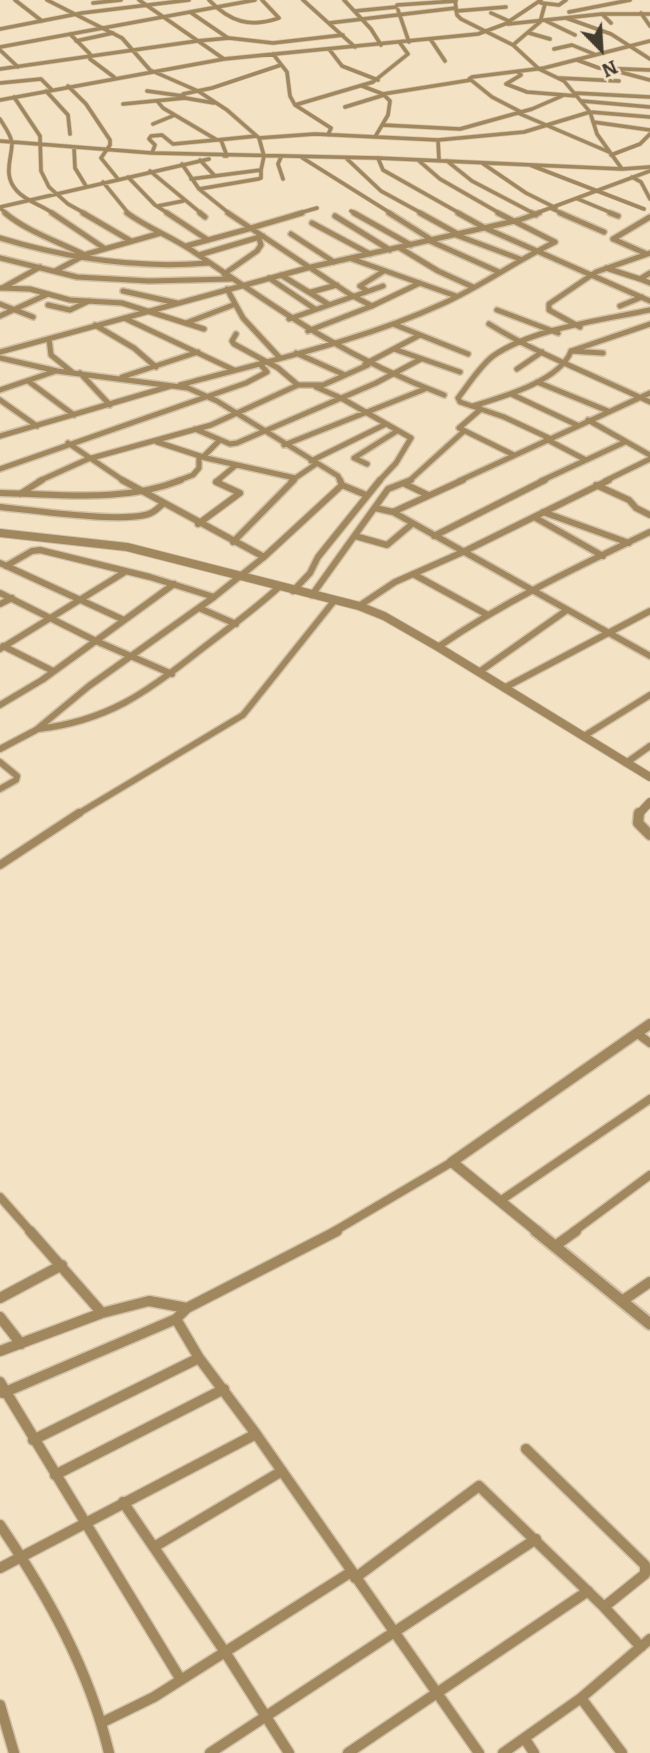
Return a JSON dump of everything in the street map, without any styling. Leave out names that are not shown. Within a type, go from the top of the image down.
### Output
[{"type":"street","points":[[15,0],[42,21]]},
{"type":"street","points":[[47,0],[72,15],[114,33],[134,50],[150,71],[198,91],[258,137],[264,156],[261,177],[258,180],[199,189]]},
{"type":"street","points":[[88,0],[104,10]]},
{"type":"street","points":[[93,3],[121,0]]},
{"type":"street","points":[[139,0],[224,60]]},
{"type":"street","points":[[0,29],[104,10],[189,0]]},
{"type":"street","points":[[209,0],[235,23],[279,18],[262,0]]},
{"type":"street","points":[[0,49],[255,0]]},
{"type":"street","points":[[303,0],[355,47]]},
{"type":"street","points":[[345,0],[363,19],[381,45]]},
{"type":"street","points":[[525,0],[559,5],[566,0]]},
{"type":"street","points":[[569,12],[630,0]]},
{"type":"street","points":[[355,11],[396,4],[456,1],[456,10],[461,19],[513,45],[539,68],[558,78],[576,94],[590,112],[597,134],[622,169]]},
{"type":"street","points":[[0,100],[114,77],[224,60],[431,40],[485,32],[507,23],[540,2]]},
{"type":"street","points":[[513,45],[543,21],[544,13],[540,2]]},
{"type":"street","points":[[396,4],[409,42]]},
{"type":"street","points":[[329,23],[399,14],[506,7]]},
{"type":"street","points":[[525,11],[563,18],[611,34],[650,59]]},
{"type":"street","points":[[190,12],[229,38]]},
{"type":"street","points":[[491,13],[507,23],[602,14],[650,13]]},
{"type":"street","points":[[641,13],[650,26]]},
{"type":"street","points":[[602,14],[611,23]]},
{"type":"street","points":[[543,21],[575,34]]},
{"type":"street","points":[[76,41],[114,33]]},
{"type":"street","points":[[529,33],[550,39]]},
{"type":"street","points":[[70,34],[90,54],[88,56],[114,77]]},
{"type":"street","points":[[0,69],[197,41],[229,38],[251,42],[297,41],[343,35]]},
{"type":"street","points":[[431,40],[445,61]]},
{"type":"street","points":[[297,41],[304,51]]},
{"type":"street","points":[[471,80],[469,78],[518,72],[577,60],[650,41]]},
{"type":"street","points":[[295,105],[378,80],[408,54],[400,43]]},
{"type":"street","points":[[554,49],[572,45],[594,54]]},
{"type":"street","points":[[0,49],[18,66]]},
{"type":"street","points":[[329,49],[342,66],[378,80]]},
{"type":"street","points":[[272,54],[289,77],[290,96],[295,105],[331,128],[328,135]]},
{"type":"street","points":[[577,60],[591,66],[611,69],[650,70]]},
{"type":"street","points":[[29,65],[52,90]]},
{"type":"street","points":[[184,97],[185,92],[198,91],[281,65]]},
{"type":"street","points":[[611,69],[650,80]]},
{"type":"street","points":[[518,72],[522,75],[506,84],[523,92],[562,96]]},
{"type":"street","points":[[558,78],[619,81]]},
{"type":"street","points":[[0,83],[41,79]]},
{"type":"street","points":[[345,107],[384,94],[471,80],[492,97],[519,113],[611,154],[640,144],[650,146]]},
{"type":"street","points":[[68,86],[86,104],[110,140],[107,151],[101,158],[118,179]]},
{"type":"street","points":[[362,86],[384,94],[390,101],[390,107],[376,137]]},
{"type":"street","points":[[46,91],[67,114],[72,124],[70,134]]},
{"type":"street","points":[[146,91],[218,104]]},
{"type":"street","points":[[383,125],[451,130],[519,113],[562,96],[576,94],[650,97]]},
{"type":"street","points":[[14,97],[36,128],[41,172],[49,187],[68,204],[131,241]]},
{"type":"street","points":[[123,104],[184,97]]},
{"type":"street","points":[[195,100],[206,97]]},
{"type":"street","points":[[158,102],[219,140],[228,156]]},
{"type":"street","points":[[582,102],[650,107]]},
{"type":"street","points":[[152,153],[155,145],[149,139],[151,136],[162,135],[173,144],[328,135],[438,140],[509,134],[590,112],[650,117]]},
{"type":"street","points":[[153,124],[175,115]]},
{"type":"street","points":[[0,119],[12,142],[6,158],[6,171],[15,189],[28,200],[40,203],[71,229],[104,248]]},
{"type":"street","points":[[593,122],[650,132],[640,144]]},
{"type":"street","points":[[438,140],[439,160]]},
{"type":"street","points":[[0,141],[152,153],[378,158],[650,169]]},
{"type":"street","points":[[74,147],[72,160],[76,173],[86,186]]},
{"type":"street","points":[[85,255],[42,233],[21,227],[0,208],[150,171],[228,156]]},
{"type":"street","points":[[281,157],[278,164],[283,179]]},
{"type":"street","points":[[301,157],[454,254],[499,272]]},
{"type":"street","points":[[346,158],[381,191],[457,234],[520,259]]},
{"type":"street","points":[[378,158],[383,170],[485,228],[647,298]]},
{"type":"street","points":[[200,160],[215,176]]},
{"type":"street","points":[[1,435],[296,354],[393,324],[456,296],[555,242],[431,174],[418,160]]},
{"type":"street","points":[[446,161],[472,181],[536,215]]},
{"type":"street","points":[[480,162],[526,193],[604,232]]},
{"type":"street","points":[[527,163],[644,209]]},
{"type":"street","points":[[182,164],[199,189],[261,237],[372,306]]},
{"type":"street","points":[[0,352],[311,267],[536,215],[650,169]]},
{"type":"street","points":[[191,179],[261,170]]},
{"type":"street","points":[[150,171],[205,217]]},
{"type":"street","points":[[128,177],[158,206],[208,240]]},
{"type":"street","points":[[632,177],[641,182],[650,198]]},
{"type":"street","points":[[103,182],[113,190],[123,210],[186,246],[328,344],[394,376],[444,395]]},
{"type":"street","points":[[578,200],[618,216]]},
{"type":"street","points":[[158,206],[183,201]]},
{"type":"street","points":[[186,246],[317,208]]},
{"type":"street","points":[[351,211],[411,245]]},
{"type":"street","points":[[335,216],[390,250]]},
{"type":"street","points":[[648,253],[613,239],[650,216]]},
{"type":"street","points":[[1,223],[12,220]]},
{"type":"street","points":[[312,223],[370,254]]},
{"type":"street","points":[[55,271],[104,248],[162,233]]},
{"type":"street","points":[[291,234],[334,262]]},
{"type":"street","points":[[199,255],[261,237]]},
{"type":"street","points":[[224,274],[257,251],[261,245],[261,237]]},
{"type":"street","points":[[0,238],[77,259],[142,267],[208,263]]},
{"type":"street","points":[[399,248],[438,271],[473,287]]},
{"type":"street","points":[[580,327],[548,307],[565,290],[590,274],[648,253]]},
{"type":"street","points":[[0,258],[77,277],[108,280],[232,279]]},
{"type":"street","points":[[350,258],[456,296]]},
{"type":"street","points":[[1,288],[40,267]]},
{"type":"street","points":[[605,268],[650,284]]},
{"type":"street","points":[[366,290],[360,286],[384,271]]},
{"type":"street","points":[[640,279],[650,273]]},
{"type":"street","points":[[281,275],[328,304]]},
{"type":"street","points":[[268,278],[315,309]]},
{"type":"street","points":[[308,331],[372,306],[420,283]]},
{"type":"street","points":[[311,292],[337,285]]},
{"type":"street","points":[[289,319],[351,295],[383,286]]},
{"type":"street","points":[[1,288],[49,294],[70,300],[122,303],[204,329]]},
{"type":"street","points":[[227,289],[243,320],[281,358]]},
{"type":"street","points":[[122,291],[177,303]]},
{"type":"street","points":[[0,316],[49,294]]},
{"type":"street","points":[[620,306],[647,298]]},
{"type":"street","points":[[48,304],[70,310],[89,301]]},
{"type":"street","points":[[0,304],[33,317]]},
{"type":"street","points":[[186,323],[233,305]]},
{"type":"street","points":[[497,310],[558,332]]},
{"type":"street","points":[[586,460],[547,438],[460,402],[458,398],[491,358],[520,343],[650,310]]},
{"type":"street","points":[[124,318],[234,370]]},
{"type":"street","points":[[393,324],[468,354]]},
{"type":"street","points":[[489,324],[520,343],[567,362],[650,402]]},
{"type":"street","points":[[571,351],[650,324]]},
{"type":"street","points":[[95,325],[134,348],[156,367]]},
{"type":"street","points":[[236,334],[234,344],[285,373],[298,386]]},
{"type":"street","points":[[20,494],[53,473],[90,459],[156,442],[224,420],[298,386],[316,386],[345,375],[419,335]]},
{"type":"street","points":[[49,339],[51,355],[73,372]]},
{"type":"street","points":[[394,349],[460,372]]},
{"type":"street","points":[[571,351],[603,353]]},
{"type":"street","points":[[473,406],[511,394],[537,382],[567,362],[571,351]]},
{"type":"street","points":[[119,378],[198,352]]},
{"type":"street","points":[[517,369],[542,352]]},
{"type":"street","points":[[296,354],[345,375]]},
{"type":"street","points":[[0,358],[57,371],[177,385],[208,397],[338,476],[342,485],[366,495]]},
{"type":"street","points":[[195,429],[220,440],[237,443],[260,430],[394,376],[421,359]]},
{"type":"street","points":[[0,469],[68,443],[208,397],[266,373],[260,364]]},
{"type":"street","points":[[0,390],[57,371]]},
{"type":"street","points":[[80,373],[110,405]]},
{"type":"street","points":[[28,381],[74,415]]},
{"type":"street","points":[[537,382],[608,411]]},
{"type":"street","points":[[302,593],[318,557],[366,495],[396,463],[411,438],[316,386]]},
{"type":"street","points":[[284,445],[425,389]]},
{"type":"street","points":[[393,512],[547,438],[650,393]]},
{"type":"street","points":[[511,394],[578,425]]},
{"type":"street","points":[[0,400],[37,426]]},
{"type":"street","points":[[481,409],[459,428],[514,455]]},
{"type":"street","points":[[588,421],[650,457]]},
{"type":"street","points":[[233,542],[314,462],[384,425]]},
{"type":"street","points":[[367,464],[354,458],[397,431]]},
{"type":"street","points":[[302,593],[355,536],[388,489],[405,484],[463,432]]},
{"type":"street","points":[[0,493],[108,495],[137,490],[193,475],[198,471],[201,456],[220,440]]},
{"type":"street","points":[[156,442],[236,465],[270,469],[295,478]]},
{"type":"street","points":[[434,536],[499,501],[625,442]]},
{"type":"street","points":[[68,443],[137,490],[264,556]]},
{"type":"street","points":[[359,606],[395,582],[463,552],[650,457]]},
{"type":"street","points":[[198,524],[240,492],[216,482],[236,465]]},
{"type":"street","points":[[405,484],[428,495]]},
{"type":"street","points":[[0,749],[36,730],[89,686],[214,597],[342,485]]},
{"type":"street","points":[[596,485],[629,500],[636,508],[650,515]]},
{"type":"street","points":[[0,507],[50,513],[133,516],[150,514],[164,503]]},
{"type":"street","points":[[375,508],[393,512],[650,656]]},
{"type":"street","points":[[543,512],[629,543]]},
{"type":"street","points":[[534,517],[603,555]]},
{"type":"street","points":[[355,536],[387,545],[412,523]]},
{"type":"street","points":[[438,646],[486,614],[530,590],[650,531]]},
{"type":"street","points":[[0,533],[127,547],[359,606],[384,616],[438,646],[650,777]]},
{"type":"street","points":[[3,564],[36,550],[174,584],[214,597]]},
{"type":"street","points":[[3,564],[124,620]]},
{"type":"street","points":[[1,646],[125,572]]},
{"type":"street","points":[[413,574],[486,614]]},
{"type":"street","points":[[0,705],[53,671],[174,584]]},
{"type":"street","points":[[36,730],[79,724],[111,712],[172,674],[279,587]]},
{"type":"street","points":[[0,593],[96,641],[172,674]]},
{"type":"street","points":[[0,604],[12,598]]},
{"type":"street","points":[[0,865],[105,796],[203,741],[243,715],[334,601]]},
{"type":"street","points":[[199,608],[236,624]]},
{"type":"street","points":[[479,672],[567,610]]},
{"type":"street","points":[[504,688],[650,611]]},
{"type":"street","points":[[1,646],[53,671]]},
{"type":"street","points":[[584,736],[650,695]]},
{"type":"street","points":[[626,763],[650,746]]},
{"type":"street","points":[[0,762],[17,775],[16,780],[0,789]]},
{"type":"street","points":[[650,802],[642,807],[637,817],[638,823],[650,835]]},
{"type":"street","points":[[2,1393],[176,1320],[187,1308],[336,1231],[452,1162],[650,1024]]},
{"type":"street","points":[[638,1034],[650,1043]]},
{"type":"street","points":[[500,1201],[650,1099]]},
{"type":"street","points":[[452,1162],[650,1324]]},
{"type":"street","points":[[555,1246],[650,1175]]},
{"type":"street","points":[[0,1198],[102,1313]]},
{"type":"street","points":[[0,1298],[62,1265]]},
{"type":"street","points":[[622,1301],[650,1282]]},
{"type":"street","points":[[0,1351],[102,1313],[149,1301],[187,1308]]},
{"type":"street","points":[[0,1317],[21,1345]]},
{"type":"street","points":[[176,1320],[199,1358],[224,1389],[480,1753]]},
{"type":"street","points":[[33,1440],[199,1358]]},
{"type":"street","points":[[0,1382],[2,1393],[86,1522],[181,1680]]},
{"type":"street","points":[[55,1475],[224,1389]]},
{"type":"street","points":[[0,1568],[256,1434]]},
{"type":"street","points":[[526,1449],[645,1565],[645,1574],[604,1607]]},
{"type":"street","points":[[154,1547],[282,1471]]},
{"type":"street","points":[[103,1722],[181,1680],[353,1575],[475,1486],[482,1487],[536,1539],[641,1647]]},
{"type":"street","points":[[123,1502],[225,1652],[289,1753]]},
{"type":"street","points":[[0,1525],[22,1557],[73,1649],[103,1722],[109,1753]]},
{"type":"street","points":[[210,1753],[536,1539]]},
{"type":"street","points":[[348,1753],[588,1591]]},
{"type":"street","points":[[503,1753],[580,1698],[650,1639]]},
{"type":"street","points":[[580,1698],[622,1753]]},
{"type":"street","points":[[0,1705],[14,1753]]},
{"type":"street","points":[[525,1738],[534,1753]]}]
